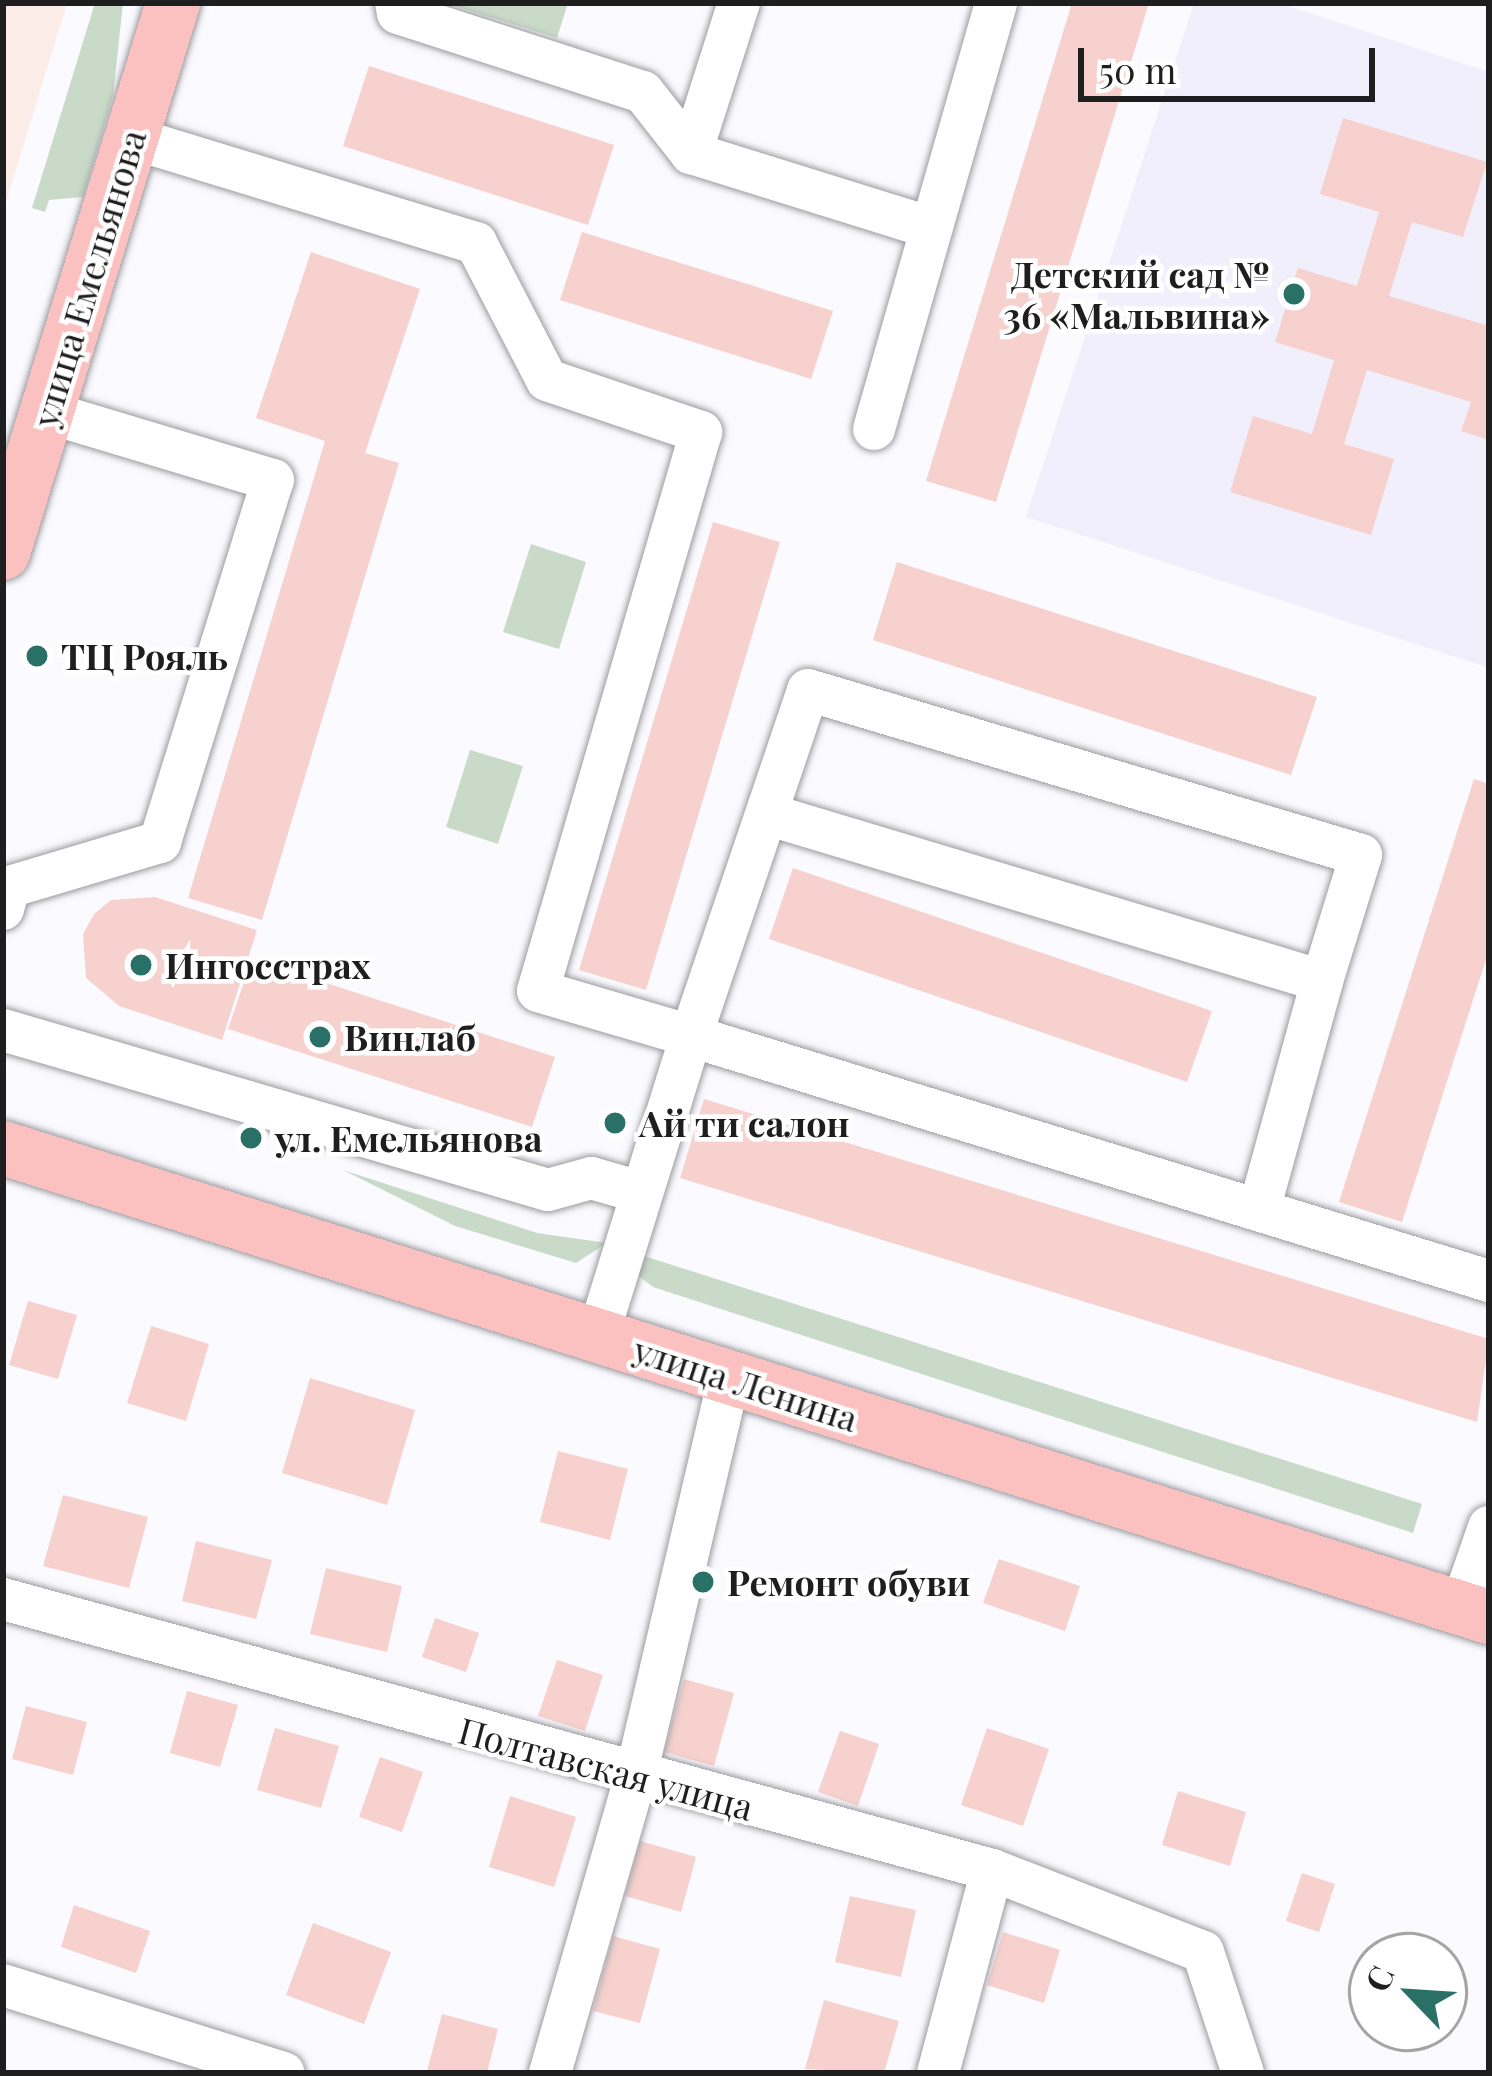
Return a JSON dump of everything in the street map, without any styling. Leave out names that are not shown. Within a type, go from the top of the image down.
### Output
[{"type":"main road","name":"улица Емельянова","points":[[3,554],[173,3]]},
{"type":"main road","name":"улица Ленина","points":[[3,1148],[1475,1613]]},
{"type":"street","points":[[396,3],[398,13],[643,92],[691,153],[932,228]]},
{"type":"street","points":[[691,153],[739,3]]},
{"type":"street","points":[[874,429],[996,3]]},
{"type":"street","points":[[132,137],[476,243],[547,380],[700,432],[538,991],[1489,1281]]},
{"type":"street","points":[[5,894],[160,842],[273,479],[47,412]]},
{"type":"street","points":[[598,1335],[640,1192],[770,815],[808,690],[1360,855],[1259,1210]]},
{"type":"street","points":[[770,815],[1322,981]]},
{"type":"street","points":[[3,1030],[548,1190],[591,1178],[640,1192]]},
{"type":"street","points":[[550,2073],[635,1779],[729,1378]]},
{"type":"street","points":[[1475,1613],[1489,1527]]},
{"type":"street","name":"Полтавская улица","points":[[3,1599],[635,1779],[992,1870],[1203,1952],[1243,2073]]},
{"type":"street","points":[[938,2073],[992,1870]]},
{"type":"street","points":[[3,1984],[284,2073]]},
{"type":"shaded area","points":[[3,3],[67,3],[3,212]]},
{"type":"shaded area","name":"Детский сад № 36 «Мальвина»","points":[[1194,3],[1279,3],[1489,72],[1489,668],[1026,517]]},
{"type":"green space","points":[[95,3],[123,3],[113,96],[83,197],[49,200],[45,212],[32,208]]},
{"type":"green space","points":[[445,3],[568,3],[557,38]]},
{"type":"green space","points":[[531,544],[586,562],[559,649],[503,632]]},
{"type":"green space","points":[[470,750],[523,766],[498,844],[446,827]]},
{"type":"green space","points":[[343,1170],[537,1233],[607,1243],[576,1263],[455,1226]]},
{"type":"green space","points":[[641,1255],[1422,1504],[1413,1533],[653,1287],[639,1276]]},
{"type":"building","points":[[1072,3],[1149,3],[996,502],[926,481]]},
{"type":"building","points":[[369,66],[614,145],[588,225],[343,146]]},
{"type":"building","points":[[1343,118],[1487,162],[1463,237],[1412,222],[1389,296],[1489,326],[1489,440],[1461,431],[1471,402],[1367,370],[1344,444],[1394,459],[1371,535],[1230,492],[1253,416],[1312,434],[1334,360],[1275,342],[1298,268],[1357,286],[1379,212],[1320,194]]},
{"type":"building","points":[[582,232],[833,311],[811,379],[560,300]]},
{"type":"building","points":[[311,252],[420,289],[365,453],[399,463],[262,920],[188,898],[325,441],[256,418]]},
{"type":"building","points":[[713,522],[780,542],[646,990],[579,970]]},
{"type":"building","points":[[897,562],[1317,697],[1291,775],[873,640]]},
{"type":"building","points":[[1474,779],[1489,784],[1489,950],[1402,1222],[1339,1202]]},
{"type":"building","points":[[793,868],[1212,1011],[1187,1082],[769,939]]},
{"type":"building","points":[[155,897],[257,930],[222,1040],[119,1006],[86,978],[83,934],[94,914],[111,900]]},
{"type":"building","points":[[252,959],[555,1057],[532,1127],[228,1029]]},
{"type":"building","points":[[704,1099],[1489,1339],[1477,1422],[680,1178]]},
{"type":"building","points":[[28,1301],[77,1315],[58,1379],[9,1365]]},
{"type":"building","points":[[151,1326],[209,1344],[186,1421],[127,1403]]},
{"type":"building","points":[[310,1378],[415,1410],[387,1505],[282,1473]]},
{"type":"building","points":[[558,1451],[628,1469],[610,1540],[540,1522]]},
{"type":"building","points":[[63,1495],[148,1517],[129,1588],[43,1566]]},
{"type":"building","points":[[196,1541],[272,1560],[256,1619],[182,1601]]},
{"type":"building","points":[[999,1559],[1080,1586],[1065,1631],[983,1603]]},
{"type":"building","points":[[326,1568],[402,1586],[387,1652],[310,1634]]},
{"type":"building","points":[[435,1618],[479,1633],[466,1672],[422,1657]]},
{"type":"building","points":[[557,1660],[603,1675],[585,1731],[538,1716]]},
{"type":"building","points":[[684,1679],[734,1693],[714,1766],[664,1752]]},
{"type":"building","points":[[187,1691],[238,1705],[220,1767],[170,1753]]},
{"type":"building","points":[[26,1706],[87,1722],[73,1775],[12,1759]]},
{"type":"building","points":[[275,1728],[339,1746],[321,1808],[257,1790]]},
{"type":"building","points":[[987,1728],[1049,1749],[1023,1826],[961,1805]]},
{"type":"building","points":[[840,1731],[879,1744],[858,1806],[818,1792]]},
{"type":"building","points":[[380,1757],[423,1772],[402,1832],[359,1817]]},
{"type":"building","points":[[1178,1791],[1246,1812],[1230,1866],[1162,1845]]},
{"type":"building","points":[[510,1796],[576,1817],[554,1887],[489,1867]]},
{"type":"building","points":[[640,1841],[696,1857],[681,1912],[625,1896]]},
{"type":"building","points":[[1302,1873],[1335,1884],[1319,1932],[1286,1921]]},
{"type":"building","points":[[850,1896],[916,1910],[901,1977],[835,1962]]},
{"type":"building","points":[[74,1905],[150,1931],[136,1973],[61,1947]]},
{"type":"building","points":[[313,1923],[391,1952],[364,2024],[286,1995]]},
{"type":"building","points":[[1003,1932],[1060,1950],[1044,2003],[987,1985]]},
{"type":"building","points":[[613,1936],[660,1949],[640,2023],[593,2011]]},
{"type":"building","points":[[824,2000],[899,2021],[884,2073],[805,2069]]},
{"type":"building","points":[[442,2014],[498,2029],[487,2073],[427,2071]]},
{"type":"place","name":"Детский сад № 36 «Мальвина»","points":[[1294,294]]},
{"type":"place","name":"ТЦ Рояль","points":[[37,656]]},
{"type":"place","name":"Ингосстрах","points":[[141,965]]},
{"type":"place","name":"Винлаб","points":[[320,1037]]},
{"type":"place","name":"Ай ти салон","points":[[615,1123]]},
{"type":"place","name":"ул. Емельянова","points":[[251,1138]]},
{"type":"place","name":"Ремонт обуви","points":[[703,1582]]}]
